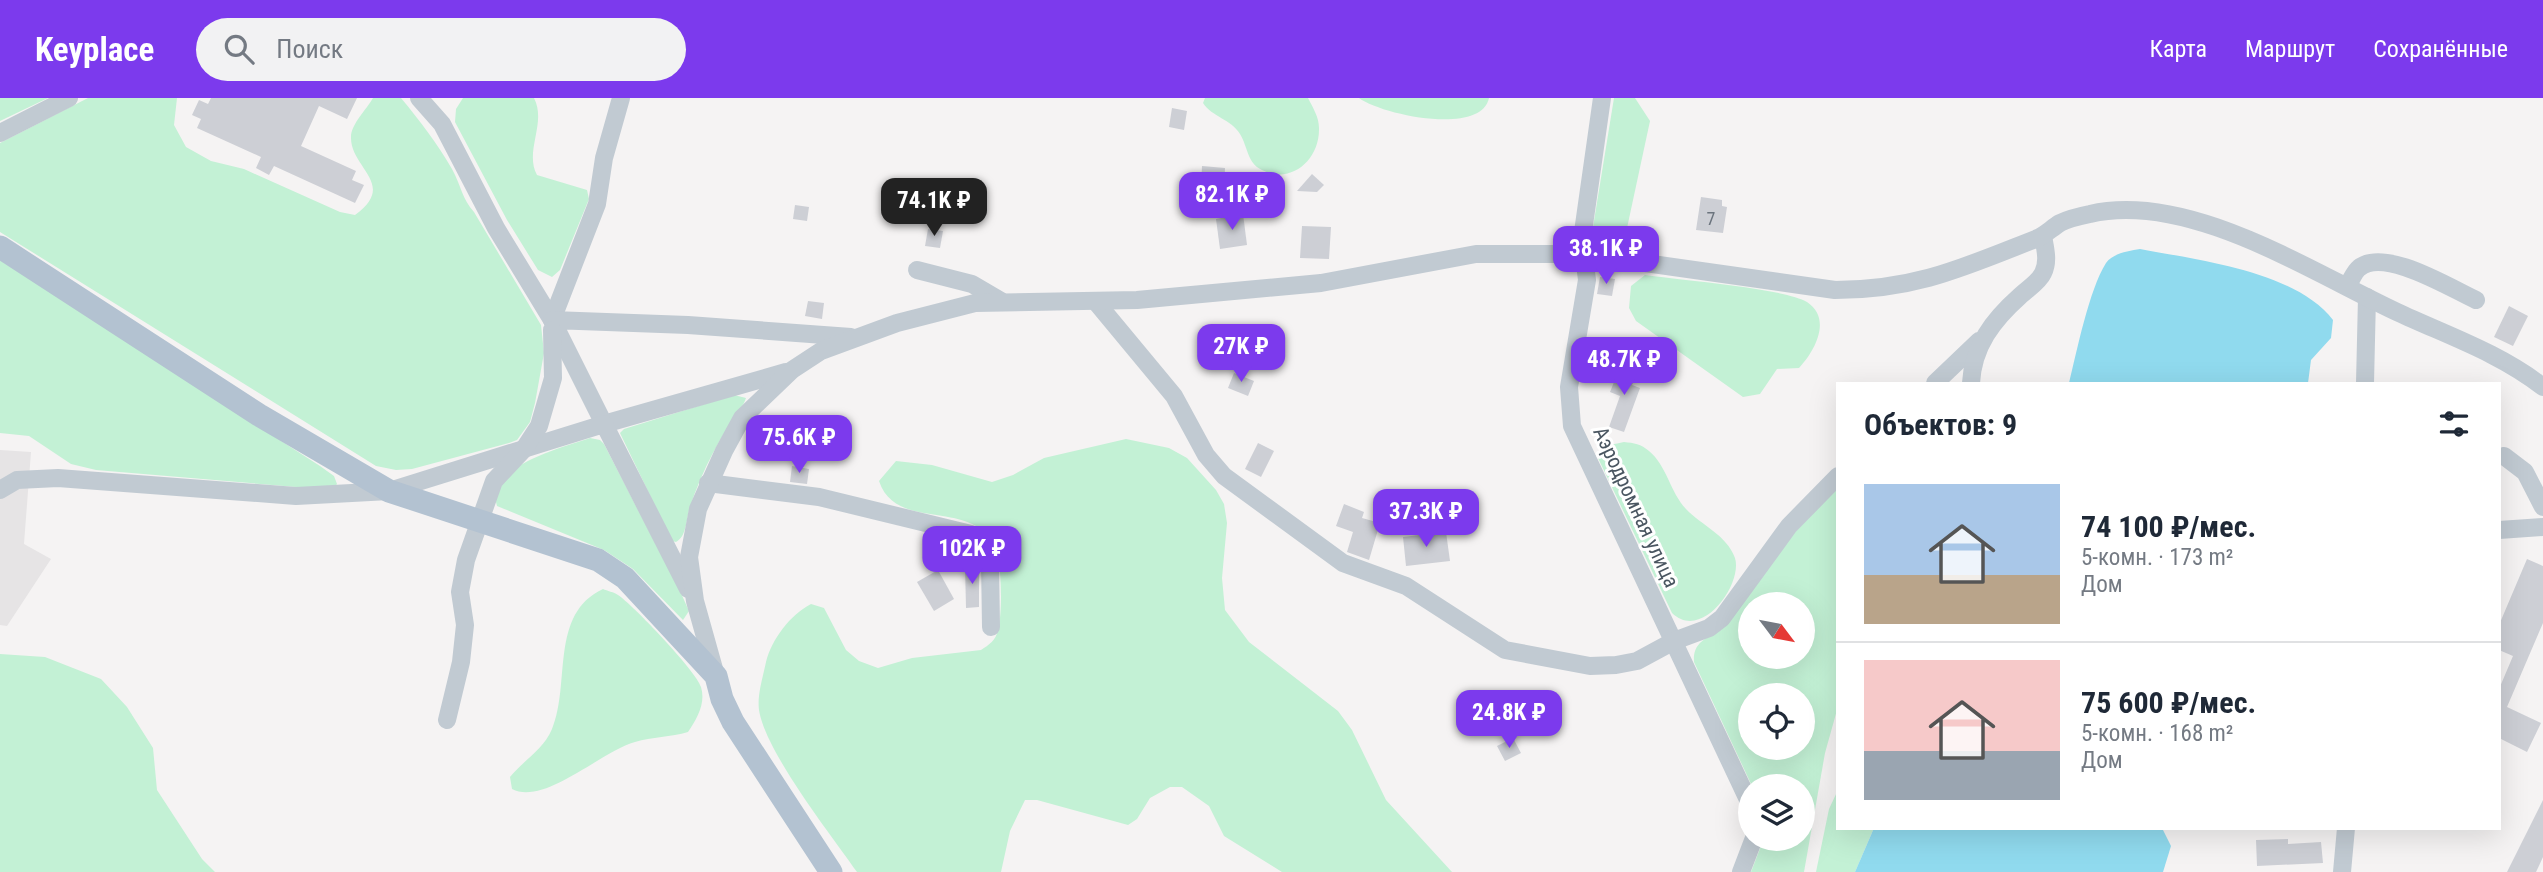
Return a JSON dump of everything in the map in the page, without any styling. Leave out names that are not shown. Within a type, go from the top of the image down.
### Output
[{"type":"main road","points":[[0,247],[259,415],[389,491],[598,561],[625,578],[663,615],[716,676],[722,699],[733,722],[831,872]]},
{"type":"street","points":[[0,133],[69,98]]},
{"type":"street","points":[[419,98],[442,124],[496,228],[552,320],[695,601]]},
{"type":"street","points":[[447,720],[463,637],[460,592],[466,560],[494,481],[524,449],[539,426],[553,378],[552,320],[597,204],[604,158],[621,98]]},
{"type":"street","name":"Аэродромная улица","points":[[1602,98],[1582,254],[1587,280],[1569,387],[1572,426],[1738,778]]},
{"type":"street","points":[[716,676],[695,601],[689,557],[698,509],[742,418],[793,370],[821,351],[929,313],[1001,301],[1097,302],[1321,283],[1476,254],[1582,254],[1835,290],[1873,290],[1911,285],[1953,272],[2043,236],[2061,223],[2092,213],[2139,210],[2197,221],[2266,248],[2509,363],[2543,387]]},
{"type":"street","points":[[1936,382],[1982,338],[2003,312],[2042,276],[2046,264],[2043,236]]},
{"type":"street","points":[[2347,286],[2358,268],[2379,260],[2403,266],[2476,300]]},
{"type":"street","points":[[917,270],[972,284],[1001,301]]},
{"type":"street","points":[[2365,382],[2367,297]]},
{"type":"street","points":[[1097,302],[1174,396],[1206,455],[1224,476],[1343,564],[1406,586],[1505,650],[1528,656],[1590,666],[1616,665],[1637,661],[1674,641],[1709,628],[1722,618],[1789,526],[1836,478]]},
{"type":"street","points":[[552,320],[688,325],[854,338]]},
{"type":"street","points":[[1971,382],[1972,369],[1982,338]]},
{"type":"street","points":[[0,490],[17,480],[58,478],[296,496],[389,491],[604,424],[793,370]]},
{"type":"street","points":[[2504,456],[2525,472],[2543,507]]},
{"type":"street","points":[[708,484],[819,497],[971,534],[985,545],[990,561],[991,627]]},
{"type":"street","points":[[2501,530],[2543,527]]},
{"type":"street","points":[[2342,872],[2346,830]]},
{"type":"street","points":[[1741,872],[1749,851]]},
{"type":"shaded area","points":[[0,450],[31,452],[24,544],[51,559],[7,626],[0,625]]},
{"type":"green space","points":[[0,98],[48,98],[0,121]]},
{"type":"green space","points":[[88,98],[177,98],[174,125],[186,147],[211,161],[244,169],[340,212],[355,215],[367,204],[372,194],[372,185],[353,148],[352,132],[373,98],[401,98],[446,159],[467,202],[541,325],[544,353],[535,403],[530,422],[517,440],[412,469],[396,470],[376,466],[0,232],[0,143]]},
{"type":"green space","points":[[463,98],[534,98],[538,117],[533,156],[537,175],[587,190],[589,199],[560,270],[552,277],[538,270],[507,220],[455,122],[456,109]]},
{"type":"green space","points":[[1205,98],[1308,98],[1319,124],[1315,150],[1302,167],[1293,172],[1273,174],[1262,170],[1253,163],[1236,129],[1207,108],[1203,103]]},
{"type":"green space","points":[[1359,98],[1489,98],[1482,110],[1469,116],[1430,119],[1388,111]]},
{"type":"green space","points":[[1614,98],[1635,98],[1650,121],[1624,240],[1616,245],[1600,240],[1593,227]]},
{"type":"green space","points":[[0,260],[320,466],[334,476],[337,484],[332,490],[96,470],[71,464],[29,436],[0,433]]},
{"type":"green space","points":[[1645,275],[1795,297],[1807,302],[1819,317],[1820,326],[1815,345],[1799,368],[1777,369],[1760,394],[1743,397],[1636,321],[1629,308],[1631,286]]},
{"type":"green space","points":[[734,395],[746,398],[706,466],[682,536],[676,542],[672,541],[620,433],[624,429]]},
{"type":"green space","points":[[590,438],[600,440],[604,444],[680,591],[689,611],[683,620],[633,569],[604,550],[497,506],[496,492],[514,469],[546,453]]},
{"type":"green space","points":[[1126,439],[1169,448],[1187,458],[1216,490],[1224,504],[1227,523],[1222,578],[1225,610],[1249,642],[1338,711],[1352,730],[1386,800],[1452,872],[1282,872],[1224,836],[1209,806],[1182,787],[1170,787],[1150,798],[1137,819],[1128,825],[1037,800],[1025,800],[1010,831],[1001,872],[857,872],[800,792],[764,727],[759,710],[760,692],[766,662],[777,636],[796,614],[811,604],[824,608],[846,650],[859,661],[878,668],[912,658],[981,650],[994,639],[1000,621],[1000,571],[993,540],[976,526],[964,521],[908,509],[896,503],[886,494],[879,481],[896,461],[932,465],[992,482],[1013,475],[1044,458]]},
{"type":"green space","points":[[1624,442],[1640,445],[1655,457],[1686,509],[1726,543],[1735,558],[1733,582],[1726,594],[1718,606],[1696,620],[1684,620],[1672,613],[1598,458],[1610,445]]},
{"type":"green space","points":[[1836,489],[1836,714],[1825,753],[1815,810],[1815,774],[1746,774],[1740,760],[1815,760],[1815,683],[1738,683],[1738,756],[1694,662],[1695,651],[1716,633],[1738,605],[1738,669],[1815,669],[1815,592],[1748,592],[1796,531]]},
{"type":"green space","points":[[603,589],[625,601],[663,639],[697,679],[702,693],[697,716],[688,732],[635,742],[540,790],[525,792],[512,789],[510,777],[538,749],[552,729],[560,692],[564,651],[575,615],[586,600]]},
{"type":"green space","points":[[0,654],[45,657],[101,679],[127,707],[153,748],[157,790],[202,859],[215,872],[0,872]]},
{"type":"green space","points":[[1836,794],[1836,830],[1873,830],[1855,872],[1816,872],[1829,809]]},
{"type":"green space","points":[[1759,851],[1808,851],[1804,872],[1751,872]]},
{"type":"water","points":[[2140,249],[2244,270],[2295,290],[2316,303],[2333,320],[2331,338],[2311,360],[2308,382],[2069,382],[2089,304],[2100,275],[2109,260]]},
{"type":"water","points":[[1873,830],[2163,830],[2171,846],[2163,872],[1855,872]]},
{"type":"building","points":[[211,98],[357,98],[347,119],[319,106],[301,146],[356,171],[352,180],[364,185],[355,203],[274,166],[269,175],[256,168],[261,157],[197,128],[201,119],[192,115],[199,100],[208,104]]},
{"type":"building","points":[[1172,108],[1187,111],[1184,130],[1169,127]]},
{"type":"building","points":[[1202,166],[1225,168],[1224,188],[1201,187]]},
{"type":"building","points":[[1312,174],[1324,185],[1317,192],[1297,191]]},
{"type":"building","points":[[1701,197],[1722,200],[1722,206],[1727,207],[1723,233],[1696,230]]},
{"type":"building","points":[[795,205],[809,207],[807,221],[793,219]]},
{"type":"building","points":[[1243,214],[1247,245],[1220,249],[1216,219]]},
{"type":"building","points":[[1302,226],[1331,227],[1329,259],[1300,258]]},
{"type":"building","points":[[928,229],[943,231],[940,248],[925,246]]},
{"type":"building","points":[[1600,277],[1615,279],[1612,296],[1597,294]]},
{"type":"building","points":[[808,301],[824,303],[822,319],[805,316]]},
{"type":"building","points":[[2509,306],[2528,316],[2513,346],[2494,337]]},
{"type":"building","points":[[1621,365],[1638,371],[1632,385],[1640,388],[1624,432],[1609,427],[1620,396],[1610,392]]},
{"type":"building","points":[[1234,373],[1254,381],[1248,396],[1228,388]]},
{"type":"building","points":[[1258,443],[1274,451],[1261,477],[1245,469]]},
{"type":"building","points":[[792,466],[809,469],[807,484],[790,482]]},
{"type":"building","points":[[1344,504],[1364,512],[1362,518],[1380,523],[1369,560],[1347,552],[1353,532],[1336,526]]},
{"type":"building","points":[[1446,532],[1450,561],[1406,566],[1403,537]]},
{"type":"building","points":[[2527,559],[2543,566],[2543,623],[2507,707],[2541,723],[2527,752],[2501,739],[2501,684],[2513,656],[2501,651],[2501,620]]},
{"type":"building","points":[[965,566],[979,566],[979,607],[966,608]]},
{"type":"building","points":[[938,570],[954,599],[934,611],[917,582]]},
{"type":"building","points":[[1513,738],[1521,753],[1505,761],[1497,746]]},
{"type":"building","points":[[2543,800],[2543,857],[2536,872],[2507,872]]},
{"type":"building","points":[[2288,839],[2288,844],[2321,842],[2323,863],[2257,866],[2256,840]]}]
